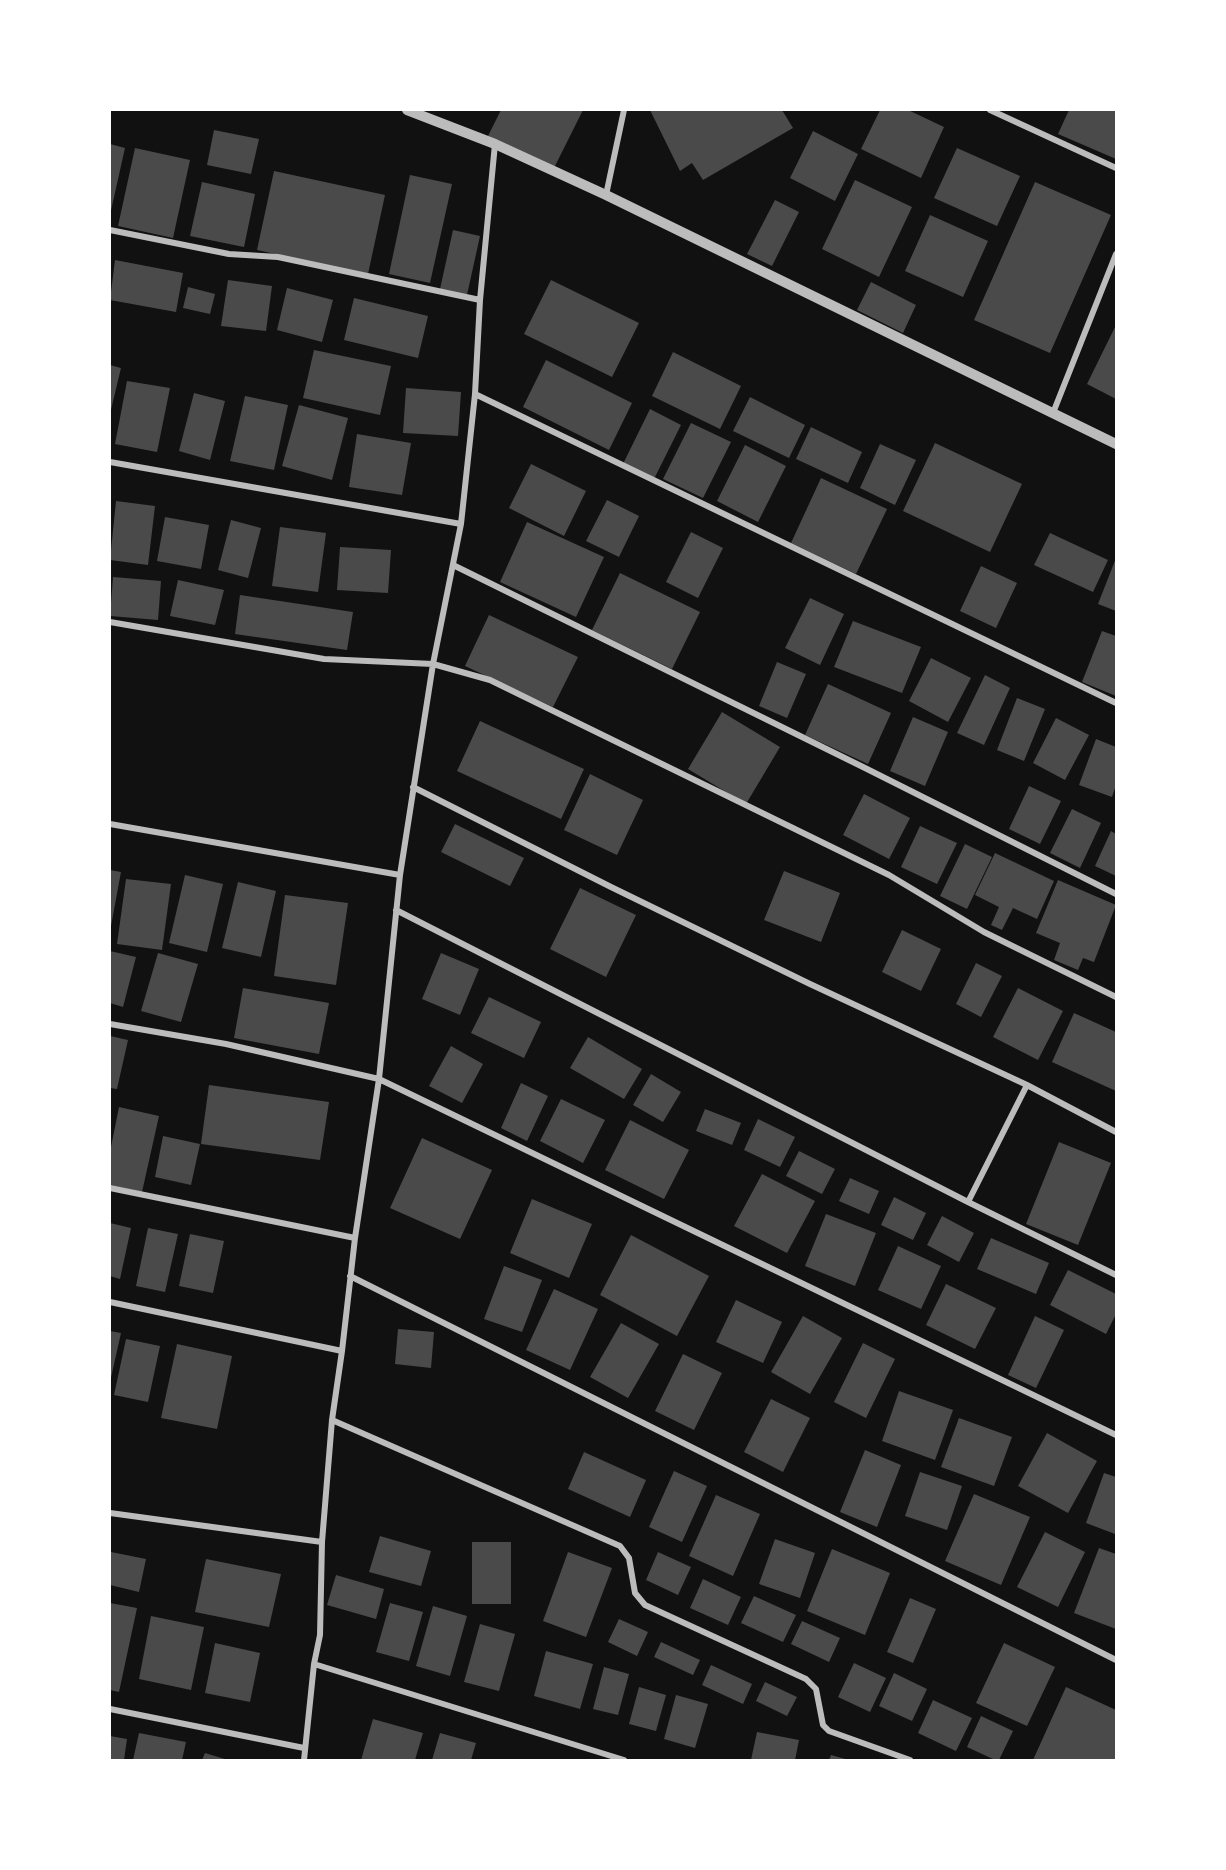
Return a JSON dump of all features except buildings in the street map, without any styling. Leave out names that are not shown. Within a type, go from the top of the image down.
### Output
[{"type":"street","points":[[407,110],[495,144],[606,195],[1116,444]]},
{"type":"street","points":[[606,195],[624,110]]},
{"type":"street","points":[[990,110],[1116,168]]},
{"type":"street","points":[[304,1761],[314,1664],[320,1635],[322,1542],[332,1420],[355,1238],[379,1078],[400,875],[433,664],[461,524],[475,394],[480,300],[495,144]]},
{"type":"street","points":[[110,230],[230,254],[278,257],[480,300]]},
{"type":"street","points":[[1053,413],[1116,254]]},
{"type":"street","points":[[475,394],[1116,703]]},
{"type":"street","points":[[110,462],[461,524]]},
{"type":"street","points":[[453,566],[874,772],[1116,894]]},
{"type":"street","points":[[110,622],[324,659],[433,664],[490,680],[890,875],[984,932],[1116,998]]},
{"type":"street","points":[[413,787],[778,969],[1027,1085],[1116,1132]]},
{"type":"street","points":[[110,824],[400,875]]},
{"type":"street","points":[[396,910],[968,1202],[1116,1275]]},
{"type":"street","points":[[110,1024],[226,1044],[379,1078],[1116,1435]]},
{"type":"street","points":[[968,1202],[1027,1085]]},
{"type":"street","points":[[110,1188],[355,1238]]},
{"type":"street","points":[[350,1276],[1116,1660]]},
{"type":"street","points":[[110,1302],[342,1351]]},
{"type":"street","points":[[332,1420],[620,1546],[629,1558],[635,1593],[645,1605],[806,1679],[816,1689],[823,1725],[829,1731],[910,1761]]},
{"type":"street","points":[[110,1513],[322,1542]]},
{"type":"street","points":[[314,1664],[624,1761]]},
{"type":"street","points":[[110,1709],[304,1748]]}]
